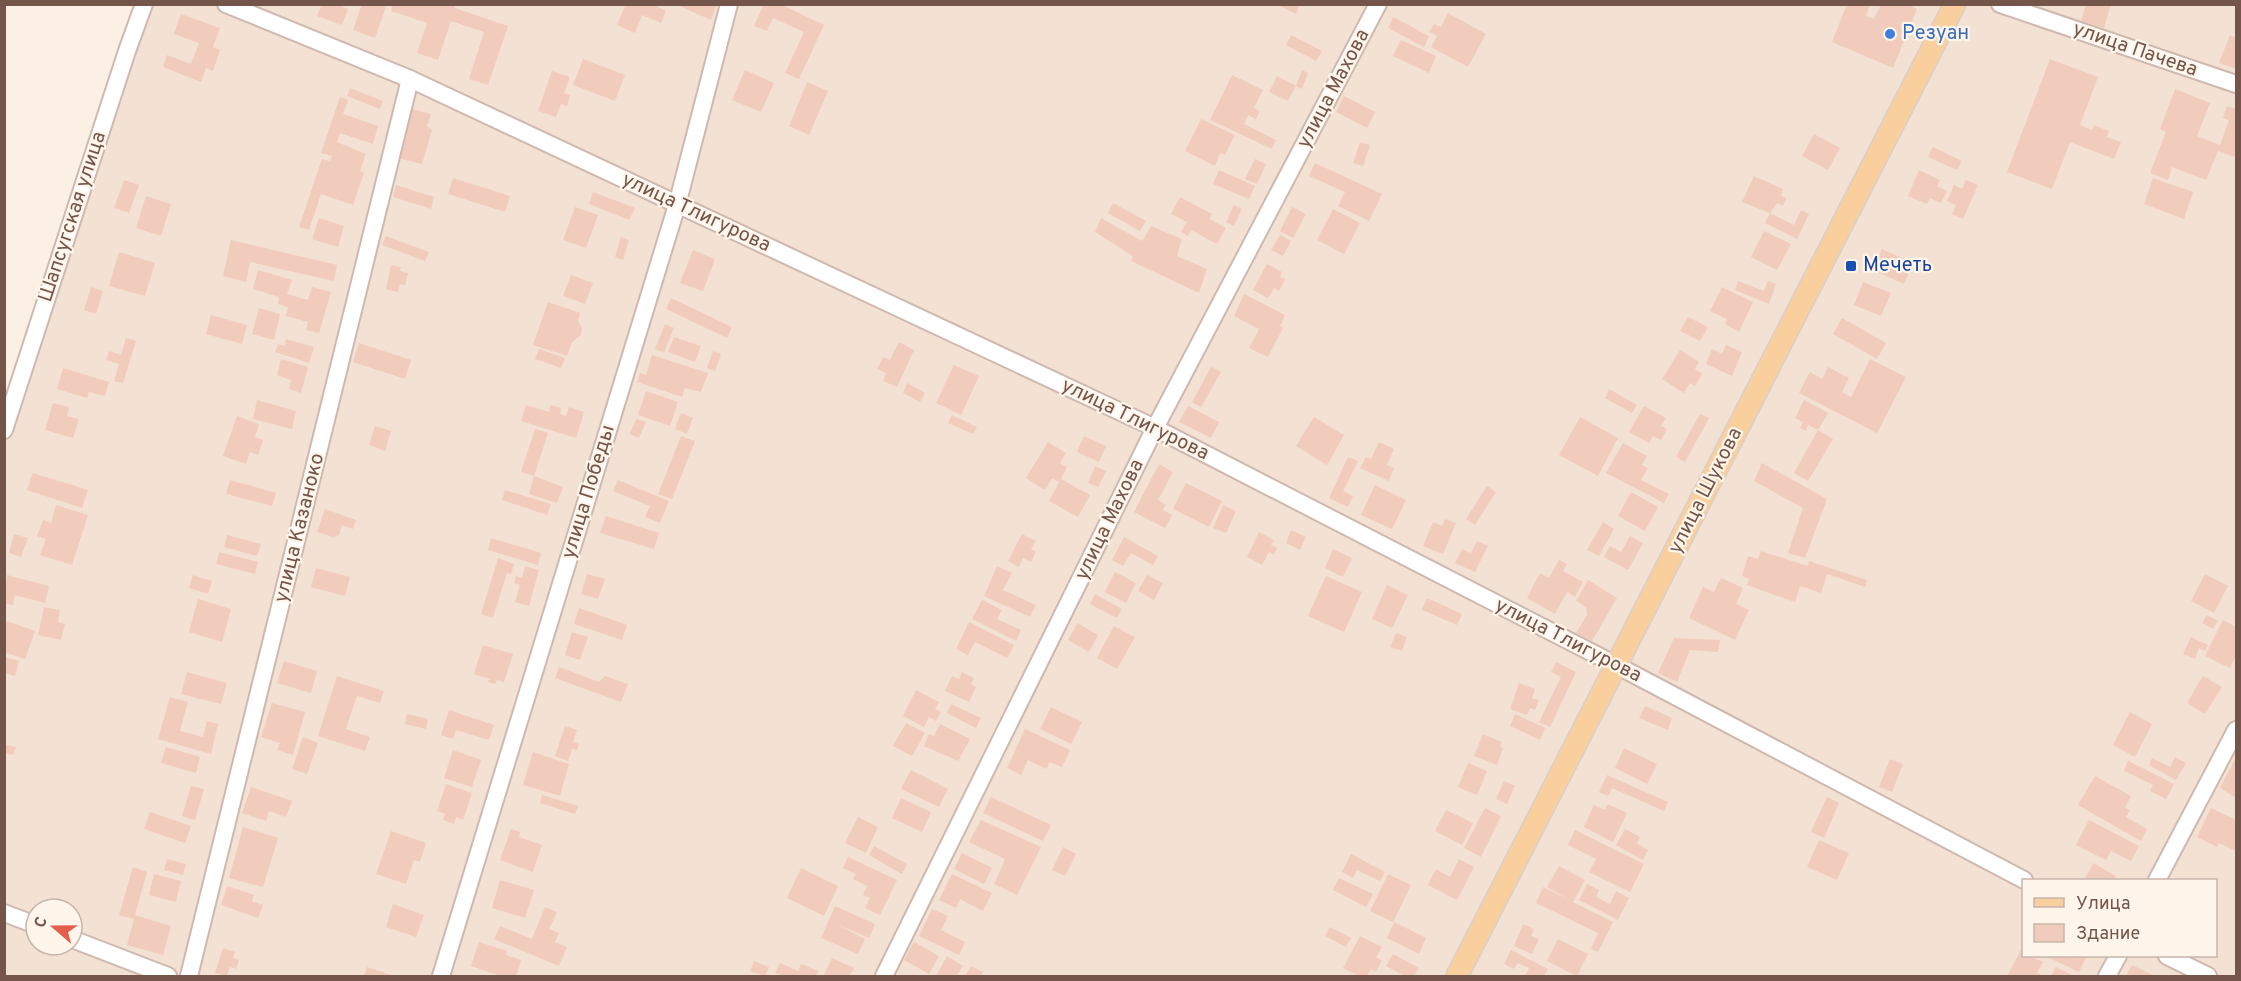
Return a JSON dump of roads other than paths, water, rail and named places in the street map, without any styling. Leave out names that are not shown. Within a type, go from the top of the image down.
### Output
[{"type":"main road","name":"улица Шукова","points":[[1457,976],[1955,4]]},
{"type":"street","name":"Шапсугская улица","points":[[4,430],[144,4]]},
{"type":"street","name":"улица Тлигурова","points":[[226,4],[410,79],[1155,428],[1616,665],[2022,879]]},
{"type":"street","name":"улица Победы","points":[[441,976],[677,205],[729,4]]},
{"type":"street","name":"улица Махова","points":[[884,976],[1155,428],[1378,4]]},
{"type":"street","name":"улица Пачева","points":[[2000,4],[2236,84]]},
{"type":"street","name":"улица Казаноко","points":[[189,976],[410,79]]},
{"type":"street","points":[[2158,879],[2236,730]]},
{"type":"street","points":[[4,913],[24,920]]},
{"type":"street","points":[[84,944],[168,976]]},
{"type":"street","points":[[2108,976],[2118,957]]},
{"type":"street","points":[[2169,957],[2208,976]]},
{"type":"place","name":"Резуан","points":[[1890,34]]},
{"type":"place","name":"Мечеть","points":[[1851,266]]}]
